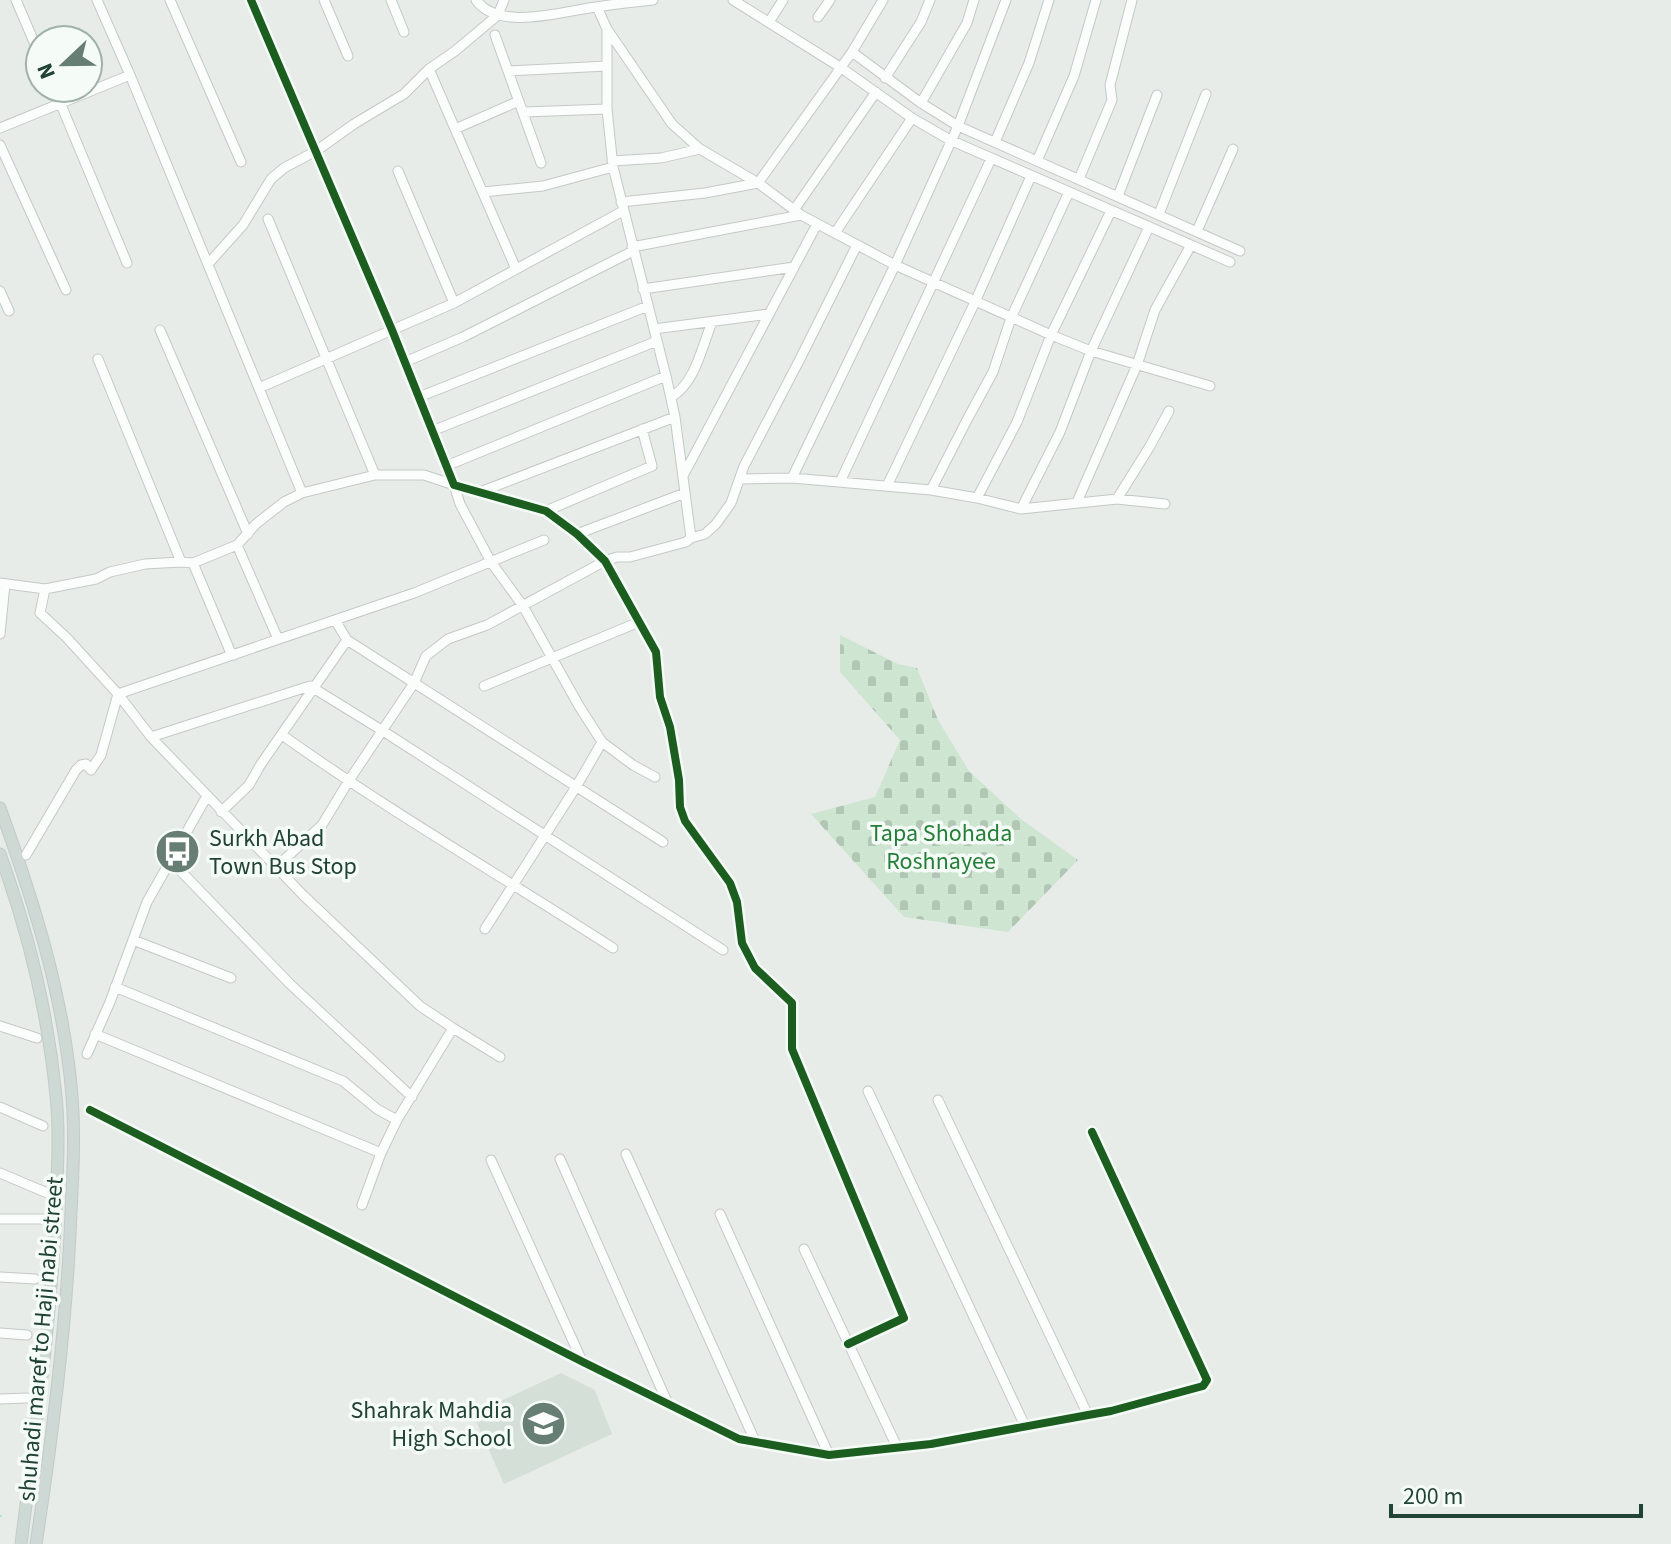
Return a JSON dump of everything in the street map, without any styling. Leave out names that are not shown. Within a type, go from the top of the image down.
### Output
[{"type":"main road","points":[[0,808],[27,882],[51,969],[72,1097],[69,1263],[59,1369],[36,1544]]},
{"type":"main road","name":"shuhadi maref to Haji nabi street","points":[[0,854],[36,973],[57,1098],[54,1262],[21,1544]]},
{"type":"street","points":[[16,0],[26,24]]},
{"type":"street","points":[[97,0],[302,493]]},
{"type":"street","points":[[170,0],[241,162]]},
{"type":"street","points":[[251,0],[392,330],[460,504],[491,562],[523,606],[602,742],[655,777]]},
{"type":"street","points":[[324,0],[348,56]]},
{"type":"street","points":[[391,0],[404,32]]},
{"type":"street","points":[[476,0],[486,10],[498,15],[525,18],[653,0]]},
{"type":"street","points":[[208,264],[243,225],[271,179],[404,94],[429,69],[498,15],[504,0]]},
{"type":"street","points":[[733,0],[950,140],[1230,262]]},
{"type":"street","points":[[769,22],[783,0]]},
{"type":"street","points":[[818,17],[830,0]]},
{"type":"street","points":[[259,388],[454,303],[622,207],[758,183],[852,52],[883,0]]},
{"type":"street","points":[[885,78],[921,22],[930,0]]},
{"type":"street","points":[[921,103],[967,23],[974,0]]},
{"type":"street","points":[[792,478],[958,126],[1006,0]]},
{"type":"street","points":[[995,142],[1029,63],[1049,0]]},
{"type":"street","points":[[1037,161],[1074,76],[1096,0]]},
{"type":"street","points":[[1079,179],[1112,100],[1110,85],[1132,0]]},
{"type":"street","points":[[597,7],[607,29],[672,124],[700,149],[758,183],[797,213],[895,265],[1051,335],[1091,351],[1210,386]]},
{"type":"street","points":[[607,29],[607,109],[612,164],[671,397],[691,538]]},
{"type":"street","points":[[495,35],[541,163]]},
{"type":"street","points":[[852,52],[885,78],[958,126],[1240,251]]},
{"type":"street","points":[[508,71],[607,66]]},
{"type":"street","points":[[429,69],[516,269]]},
{"type":"street","points":[[0,128],[130,75]]},
{"type":"street","points":[[405,362],[463,337],[633,249],[797,213],[876,92]]},
{"type":"street","points":[[1159,214],[1206,94]]},
{"type":"street","points":[[1118,196],[1157,95]]},
{"type":"street","points":[[455,129],[519,101]]},
{"type":"street","points":[[61,105],[127,263]]},
{"type":"street","points":[[523,112],[607,109]]},
{"type":"street","points":[[835,233],[912,118]]},
{"type":"street","points":[[0,145],[66,290]]},
{"type":"street","points":[[483,192],[543,186],[612,164],[700,149]]},
{"type":"street","points":[[1197,231],[1233,149]]},
{"type":"street","points":[[840,482],[991,159]]},
{"type":"street","points":[[398,171],[454,303]]},
{"type":"street","points":[[887,486],[1031,176]]},
{"type":"street","points":[[931,490],[993,372],[1011,318],[1069,192]]},
{"type":"street","points":[[977,498],[1017,422],[1051,335],[1111,211]]},
{"type":"street","points":[[268,219],[375,475]]},
{"type":"street","points":[[683,476],[817,224]]},
{"type":"street","points":[[1021,509],[1060,432],[1091,351],[1149,227]]},
{"type":"street","points":[[276,867],[322,825],[414,683],[426,656],[448,639],[487,625],[605,561],[686,542],[705,534],[716,524],[731,503],[744,466],[857,245]]},
{"type":"street","points":[[1077,502],[1137,365],[1155,310],[1191,245]]},
{"type":"street","points":[[643,289],[794,267]]},
{"type":"street","points":[[0,291],[9,311]]},
{"type":"street","points":[[419,397],[648,306]]},
{"type":"street","points":[[654,329],[769,314]]},
{"type":"street","points":[[671,397],[680,392],[692,372],[712,322]]},
{"type":"street","points":[[160,330],[248,534]]},
{"type":"street","points":[[432,431],[657,341]]},
{"type":"street","points":[[98,359],[181,562]]},
{"type":"street","points":[[446,466],[666,376]]},
{"type":"street","points":[[1117,499],[1169,411]]},
{"type":"street","points":[[480,492],[675,417]]},
{"type":"street","points":[[546,511],[652,466],[642,429]]},
{"type":"street","points":[[0,634],[3,584],[45,589],[96,579],[110,572],[145,564],[193,563],[237,545],[256,524],[284,502],[302,493],[375,475],[424,475],[546,511],[577,534],[605,561],[656,652],[660,697],[670,727],[680,807],[685,821],[730,883],[737,902],[742,943],[755,968],[792,1003],[792,1049],[904,1318],[848,1344]]},
{"type":"street","points":[[740,479],[792,478],[931,490],[1021,509],[1117,499],[1165,504]]},
{"type":"street","points":[[577,534],[685,493]]},
{"type":"street","points":[[118,694],[414,593],[544,540]]},
{"type":"street","points":[[237,545],[278,639]]},
{"type":"street","points":[[193,563],[234,655]]},
{"type":"street","points":[[45,589],[40,613],[118,694],[151,737],[221,812],[420,1006],[500,1057]]},
{"type":"street","points":[[335,620],[347,640],[663,842]]},
{"type":"street","points":[[484,686],[639,622]]},
{"type":"street","points":[[221,812],[249,785],[347,640]]},
{"type":"street","points":[[151,737],[310,686],[723,950]]},
{"type":"street","points":[[26,855],[76,770],[86,764],[91,770],[101,755],[118,694]]},
{"type":"street","points":[[282,735],[348,782],[514,883],[613,948]]},
{"type":"street","points":[[485,929],[602,742]]},
{"type":"street","points":[[87,1054],[147,902],[207,796]]},
{"type":"street","points":[[170,860],[290,984],[412,1097]]},
{"type":"street","points":[[133,940],[231,978]]},
{"type":"street","points":[[115,987],[343,1081],[377,1109],[397,1120]]},
{"type":"street","points":[[0,1026],[37,1038]]},
{"type":"street","points":[[362,1205],[397,1120],[453,1028]]},
{"type":"street","points":[[95,1034],[381,1153]]},
{"type":"street","points":[[868,1091],[1025,1426]]},
{"type":"street","points":[[938,1100],[1088,1415]]},
{"type":"street","points":[[0,1107],[43,1126]]},
{"type":"street","points":[[90,1110],[739,1439],[829,1455],[931,1444],[1111,1411],[1203,1386],[1207,1380],[1092,1132]]},
{"type":"street","points":[[626,1154],[755,1441]]},
{"type":"street","points":[[560,1159],[668,1404]]},
{"type":"street","points":[[491,1160],[583,1362]]},
{"type":"street","points":[[0,1173],[52,1195]]},
{"type":"street","points":[[720,1214],[829,1455]]},
{"type":"street","points":[[0,1219],[47,1219]]},
{"type":"street","points":[[804,1249],[897,1447]]},
{"type":"street","points":[[0,1277],[35,1279]]},
{"type":"street","points":[[0,1333],[27,1335]]},
{"type":"street","points":[[0,1399],[27,1398]]},
{"type":"shaded area","name":"Shahrak Mahdia High School","points":[[561,1373],[595,1390],[612,1434],[504,1484],[473,1414]]},
{"type":"green space","name":"Tapa Shohada Roshnayee","points":[[840,635],[898,664],[917,668],[938,720],[969,771],[1021,819],[1078,860],[1008,932],[904,917],[811,814],[875,797],[900,740],[840,672]]},
{"type":"cycle path","points":[[251,0],[392,330],[454,485],[546,511],[577,534],[605,561],[656,652],[660,697],[670,727],[680,807],[685,821],[730,883],[737,902],[742,943],[755,968],[792,1003],[792,1049],[904,1318],[848,1344]]},
{"type":"cycle path","points":[[90,1110],[739,1439],[829,1455],[931,1444],[1111,1411],[1203,1386],[1207,1380],[1092,1132]]},
{"type":"place","name":"Surkh Abad Town Bus Stop","points":[[178,852]]},
{"type":"place","name":"Shahrak Mahdia High School","points":[[543,1424]]}]
